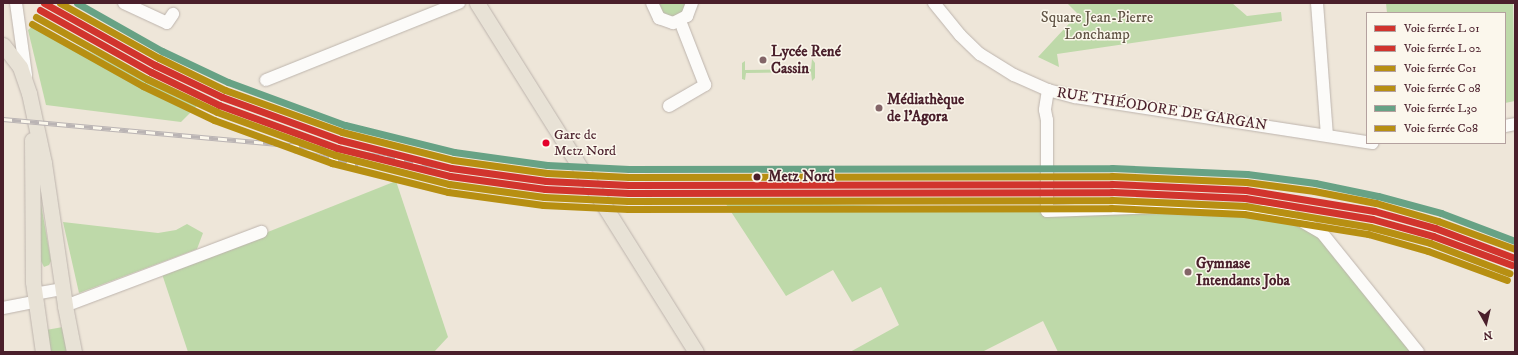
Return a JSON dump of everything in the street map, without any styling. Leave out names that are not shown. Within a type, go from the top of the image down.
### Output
[{"type":"main road","points":[[477,3],[696,352]]},
{"type":"main road","points":[[3,45],[20,67],[33,111],[46,171],[62,289],[74,352]]},
{"type":"main road","points":[[33,111],[34,298],[43,352]]},
{"type":"street","points":[[16,3],[29,94]]},
{"type":"street","points":[[124,3],[167,23],[173,14]]},
{"type":"street","points":[[266,80],[459,3]]},
{"type":"street","points":[[652,3],[658,18],[666,22],[680,21],[687,16],[692,3]]},
{"type":"street","name":"RUE THÉODORE DE GARGAN","points":[[934,3],[960,35],[986,57],[1014,75],[1048,90],[1075,97],[1366,142]]},
{"type":"street","points":[[1317,3],[1327,135]]},
{"type":"street","points":[[669,106],[703,88],[706,81],[680,21]]},
{"type":"street","points":[[1048,90],[1045,110],[1047,120],[1047,211],[1161,207],[1270,211],[1291,215],[1322,233],[1418,352]]},
{"type":"street","points":[[65,306],[261,232]]},
{"type":"street","points":[[3,308],[62,289]]},
{"type":"green space","points":[[657,3],[687,3],[682,14],[672,17],[662,14]]},
{"type":"green space","name":"Square Jean-Pierre Lonchamp","points":[[1067,3],[1232,3],[1247,16],[1281,12],[1282,21],[1057,54],[1059,67],[1038,57],[1078,14]]},
{"type":"green space","points":[[1386,3],[1513,3],[1515,101],[1506,103],[1506,12],[1387,12]]},
{"type":"green space","points":[[35,24],[197,106],[181,122],[46,105],[28,30]]},
{"type":"green space","points":[[812,59],[815,63],[815,78],[812,81],[811,72],[746,73],[745,80],[742,79],[742,63],[745,61],[745,70],[811,69]]},
{"type":"green space","points":[[396,181],[448,337],[434,352],[188,352],[162,274]]},
{"type":"green space","points":[[724,201],[1047,211],[1270,211],[1322,233],[1415,352],[1058,352],[1043,321],[982,352],[850,352],[899,325],[881,287],[852,302],[833,270],[786,296]]},
{"type":"green space","points":[[41,204],[51,261],[49,265],[44,267],[41,261]]},
{"type":"green space","points":[[63,222],[158,233],[176,230],[187,224],[203,233],[197,249],[79,293]]},
{"type":"green space","points":[[63,327],[68,352],[50,352],[46,330]]},
{"type":"railway","points":[[3,119],[342,150],[451,168]]},
{"type":"railway","points":[[294,150],[358,165]]},
{"type":"transit line","points":[[44,3],[155,65],[222,97],[340,140],[451,168],[546,181],[629,185],[1112,184],[1246,190],[1374,211],[1435,228],[1515,258]]},
{"type":"transit line","points":[[40,10],[151,72],[219,105],[337,148],[450,176],[545,189],[629,193],[1112,192],[1245,198],[1372,219],[1433,236],[1512,265]]},
{"type":"transit line","points":[[36,17],[147,79],[217,112],[335,155],[449,184],[544,197],[628,201],[1112,200],[1245,206],[1370,227],[1430,243],[1509,273]]},
{"type":"rail line","name":"C01","points":[[60,3],[159,58],[225,90],[342,132],[453,160],[547,173],[629,177],[1112,176],[1246,182],[1314,191],[1376,203],[1438,221],[1515,249]]},
{"type":"rail line","name":"L30","points":[[77,3],[162,51],[228,82],[345,125],[454,152],[547,165],[629,169],[1112,168],[1247,174],[1315,183],[1378,196],[1441,213],[1515,241]]},
{"type":"rail line","name":"C08","points":[[32,24],[143,86],[214,120],[332,163],[448,192],[543,205],[628,209],[1111,208],[1244,214],[1368,234],[1428,251],[1507,280]]},
{"type":"place","name":"Lycée René Cassin","points":[[763,60]]},
{"type":"place","name":"Médiathèque de l'Agora","points":[[879,108]]},
{"type":"place","name":"Gare de Metz Nord","points":[[546,143]]},
{"type":"place","name":"Metz Nord","points":[[757,177]]},
{"type":"place","name":"Gymnase Intendants Joba","points":[[1188,272]]}]
